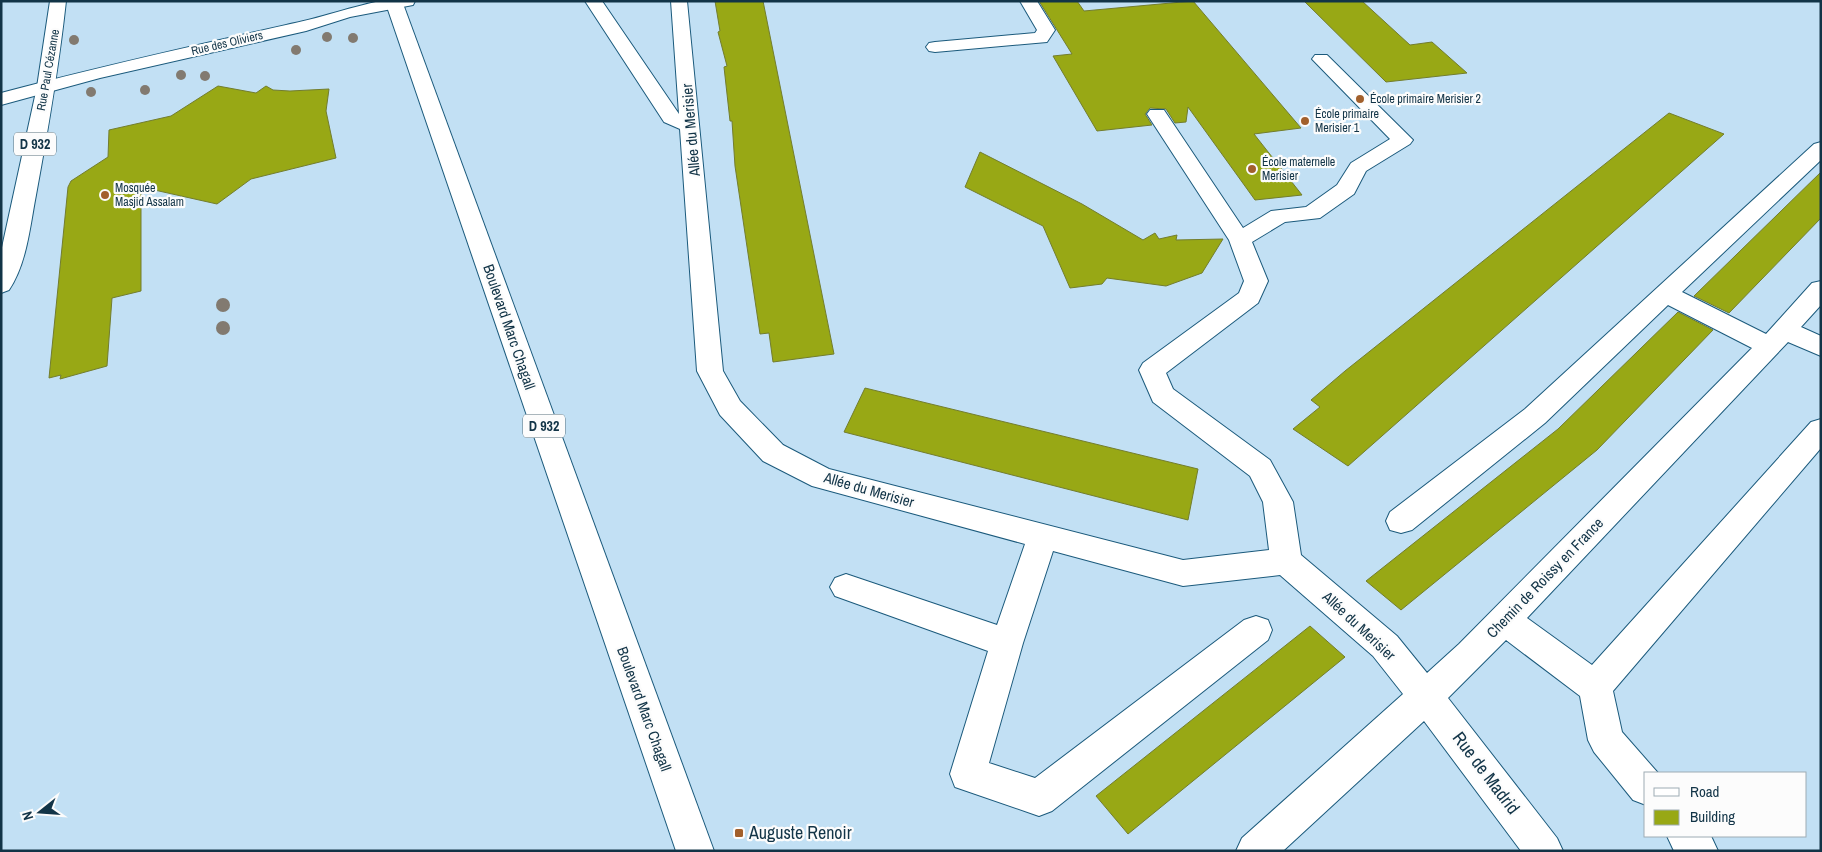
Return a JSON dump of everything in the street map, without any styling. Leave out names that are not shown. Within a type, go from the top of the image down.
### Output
[{"type":"street","name":"Rue Paul Cézanne","points":[[1,285],[14,249],[48,87],[58,1]]},
{"type":"street","points":[[593,1],[671,118],[691,126]]},
{"type":"street","name":"Allée du Merisier","points":[[679,1],[691,126],[710,371],[730,408],[773,453],[822,478],[1042,538],[1183,573],[1286,561],[1384,646],[1427,696]]},
{"type":"street","points":[[935,47],[1041,38],[1046,30],[1028,1]]},
{"type":"street","name":"Rue des Oliviers","points":[[1,99],[229,42],[306,26],[346,13],[398,2]]},
{"type":"street","name":"Boulevard Marc Chagall","points":[[398,2],[695,851]]},
{"type":"street","points":[[1240,240],[1279,216],[1312,213],[1346,189],[1358,166],[1403,140],[1321,59]]},
{"type":"street","points":[[1157,114],[1240,240],[1256,282],[1249,297],[1152,370],[1162,395],[1260,468],[1278,502],[1286,561]]},
{"type":"street","points":[[1401,522],[1535,416],[1821,148]]},
{"type":"street","name":"Chemin de Roissy en France","points":[[1255,851],[1427,696],[1504,620],[1777,338],[1821,289]]},
{"type":"street","points":[[1665,294],[1777,338],[1821,347]]},
{"type":"street","points":[[1595,687],[1821,429]]},
{"type":"street","points":[[1042,538],[1007,643],[968,774],[1039,798],[1256,630]]},
{"type":"street","points":[[846,587],[1007,643]]},
{"type":"street","points":[[1504,620],[1595,687],[1606,740],[1644,785]]},
{"type":"street","name":"Rue de Madrid","points":[[1427,696],[1544,851]]},
{"type":"street","points":[[1687,837],[1699,851]]},
{"type":"building","points":[[715,1],[763,1],[834,354],[773,362],[769,333],[760,334],[735,166],[732,121],[730,121],[724,67],[727,66],[718,32],[720,31]]},
{"type":"building","points":[[1039,1],[1077,1],[1084,11],[1193,1],[1301,128],[1254,134],[1302,195],[1255,200],[1188,107],[1186,122],[1175,123],[1166,109],[1150,108],[1145,114],[1152,125],[1097,131],[1053,56],[1072,54]]},
{"type":"building","points":[[1304,1],[1362,1],[1410,45],[1432,42],[1467,73],[1386,82]]},
{"type":"building","name":"Mosquée Masjid Assalam","points":[[218,86],[256,93],[266,86],[273,90],[290,91],[329,89],[326,111],[336,158],[251,179],[217,204],[141,187],[141,291],[112,298],[107,366],[60,379],[61,375],[49,378],[68,187],[71,181],[108,157],[109,130],[171,116]]},
{"type":"building","points":[[1669,113],[1724,134],[1348,466],[1293,429],[1320,407],[1311,400],[1345,371]]},
{"type":"building","points":[[980,152],[1082,204],[1143,240],[1155,233],[1159,239],[1177,235],[1176,240],[1223,239],[1202,273],[1166,286],[1107,278],[1102,284],[1070,288],[1043,226],[965,187]]},
{"type":"building","points":[[1821,172],[1821,218],[1729,313],[1694,296]]},
{"type":"building","points":[[1678,312],[1713,330],[1597,450],[1401,610],[1366,581],[1558,429]]},
{"type":"building","points":[[865,388],[1198,469],[1188,520],[844,432]]},
{"type":"building","points":[[1310,626],[1345,657],[1128,834],[1096,796]]},
{"type":"place","name":"École primaire Merisier 2","points":[[1360,99]]},
{"type":"place","name":"École primaire Merisier 1","points":[[1305,121]]},
{"type":"place","name":"École maternelle Merisier","points":[[1252,169]]},
{"type":"place","name":"Mosquée Masjid Assalam","points":[[105,195]]},
{"type":"place","name":"Auguste Renoir","points":[[739,833]]}]
